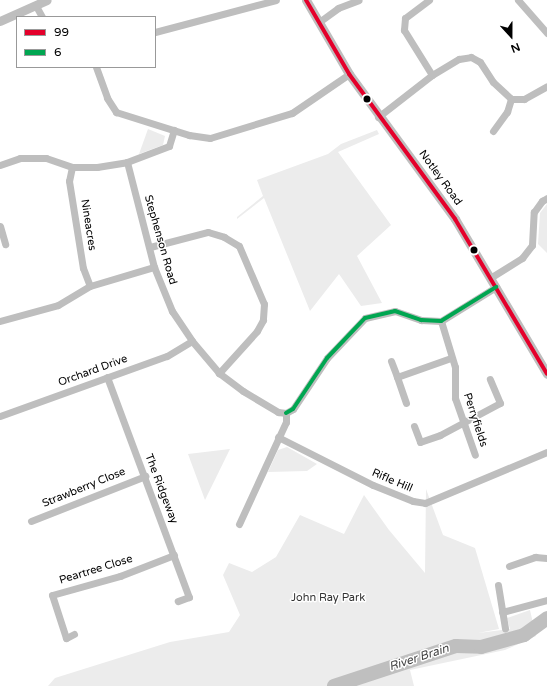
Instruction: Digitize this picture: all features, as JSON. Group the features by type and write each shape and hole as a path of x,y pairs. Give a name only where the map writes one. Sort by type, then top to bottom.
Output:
{"street":[{"path":"0,20 36,6 46,0"},
{"path":"156,32 276,0"},
{"name":"Notley Road","path":"306,0 348,74 378,117 418,166 455,219 547,374"},
{"path":"319,22 338,8 359,0"},
{"path":"429,0 405,18 404,30 432,75"},
{"path":"518,0 547,33"},
{"path":"36,6 41,16"},
{"path":"378,117 432,75 459,59 471,57 480,62 493,82 511,99 524,99 547,86"},
{"path":"96,68 107,98 116,112 174,130 210,138 292,113 348,74"},
{"path":"493,131 507,112 511,99"},
{"path":"0,165 20,158 46,158 72,167 97,167 127,162 169,146 174,130"},
{"name":"Stephenson Road","path":"127,162 154,267 172,311 192,341 219,373 243,391 278,412 286,413"},
{"name":"Nineacres","path":"72,167 69,182 83,268 90,286"},
{"path":"490,278 522,258 532,244 534,212 542,201 547,198"},
{"path":"0,226 5,244"},
{"path":"150,247 208,232 224,237 238,246 264,304 263,320 257,331 219,373"},
{"path":"0,321 58,305 90,286 154,267"},
{"path":"239,524 286,422 286,413 293,409 327,358 365,318 395,311 421,320 442,321 496,287"},
{"name":"Perryfields","path":"442,321 451,358 455,367 455,398 475,455"},
{"name":"Orchard Drive","path":"0,416 167,356 192,341"},
{"path":"397,377 451,358"},
{"path":"391,360 406,403"},
{"name":"The Ridgeway","path":"107,377 189,597 178,601"},
{"path":"414,426 420,442 440,436 500,403 490,379"},
{"name":"Rifle Hill","path":"278,437 373,485 413,501 426,503 547,452"},
{"name":"Strawberry Close","path":"31,521 144,476"},
{"name":"Peartree Close","path":"74,634 66,638 52,595 120,576 174,555"},
{"path":"509,566 535,557 547,558"},
{"path":"498,585 505,628"},
{"path":"502,612 547,600"}],"green space":[{"path":"148,129 165,136 163,145 139,154"},
{"path":"377,130 379,134 338,152 391,225 357,256 382,303 361,306 339,274 310,311 264,198 237,219 237,217 263,196 257,180 328,154 341,144"},
{"path":"547,204 547,253 538,244 540,213"},
{"path":"287,447 317,464 307,471 268,472 278,450"},
{"path":"230,449 205,500 188,454"},
{"name":"John Ray Park","path":"426,489 443,535 475,548 499,629 478,633 510,629 507,618 530,610 536,636 505,650 410,670 414,686 48,686 55,678 170,642 229,632 240,615 223,575 229,563 252,572 276,557 300,515 344,534 364,495 389,530 425,573"}],"waterway":[{"name":"River Brain","path":"334,686 456,646 481,647 524,635 547,618"}],"transit line":[{"name":"99","path":"306,0 349,74 455,219 547,374"},
{"name":"6","path":"286,413 293,409 327,358 365,318 395,311 421,320 441,321 496,287"}]}
